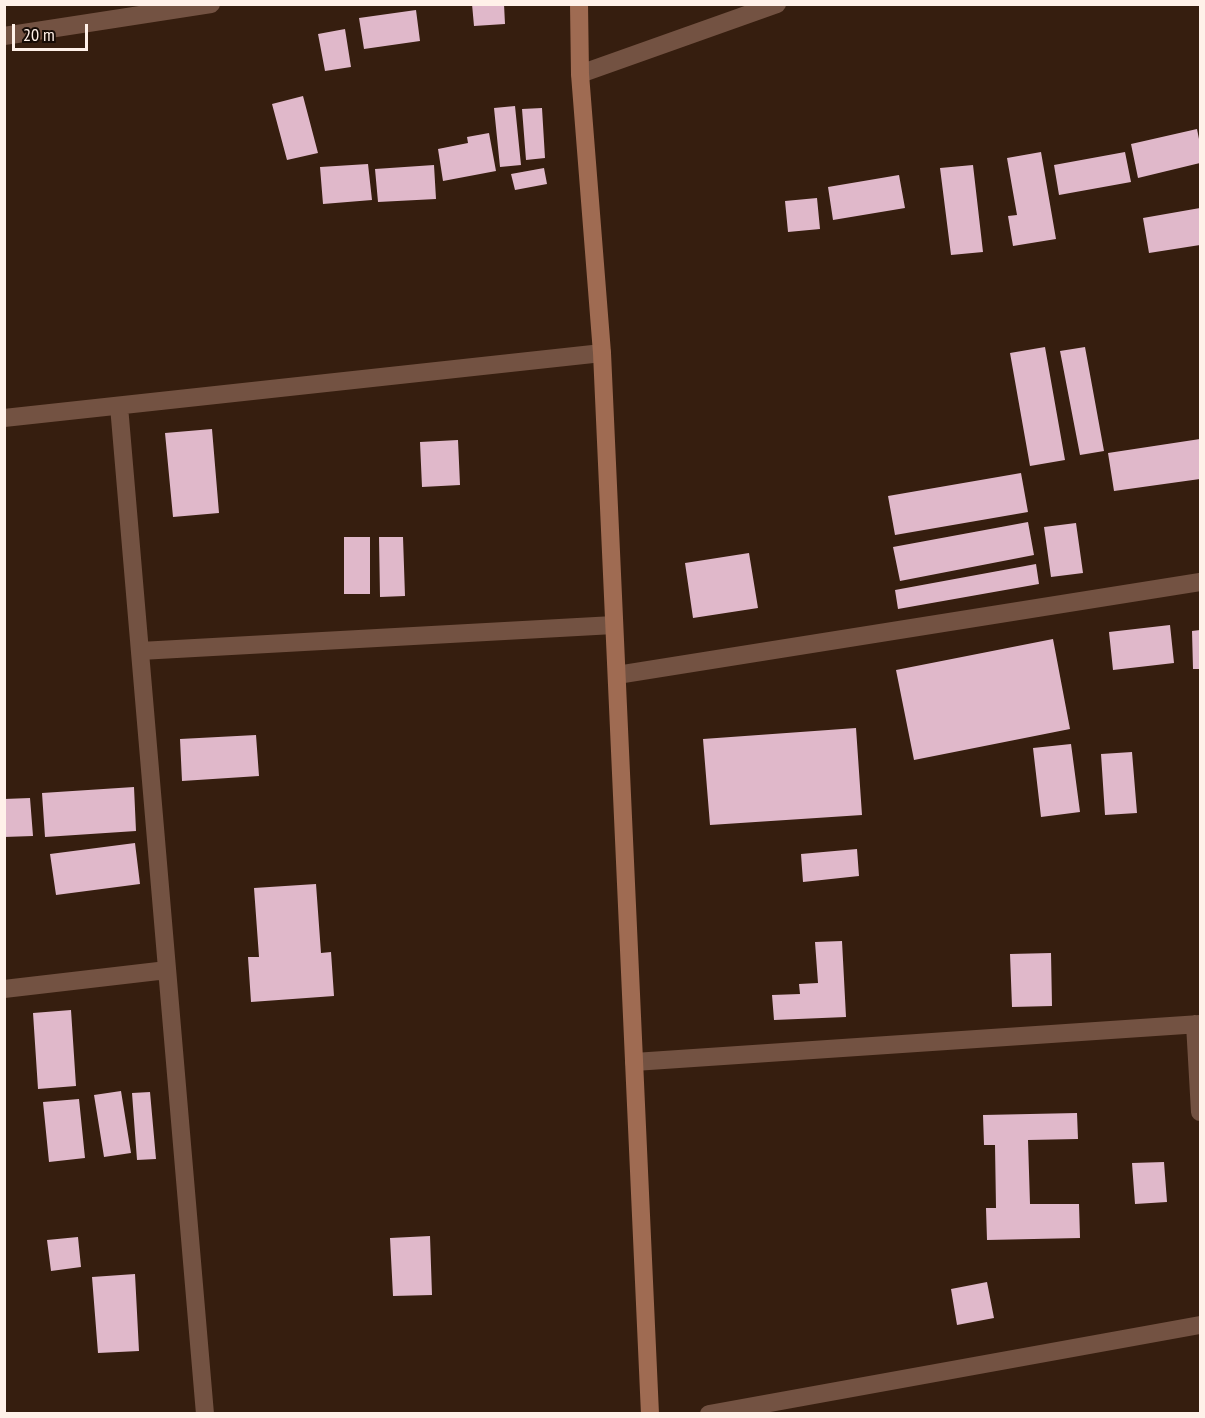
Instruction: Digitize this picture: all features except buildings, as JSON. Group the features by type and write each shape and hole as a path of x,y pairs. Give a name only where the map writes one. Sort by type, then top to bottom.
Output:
{"main road":[{"path":"579,4 580,74 602,353 650,1413"}],"street":[{"path":"4,36 211,4"},
{"path":"580,74 777,4"},
{"path":"4,418 602,353"},
{"path":"118,406 205,1413"},
{"path":"617,675 1200,582"},
{"path":"140,651 614,625"},
{"path":"4,989 167,970"},
{"path":"634,1062 1198,1024 1200,1112"},
{"path":"709,1413 1200,1325"}]}
